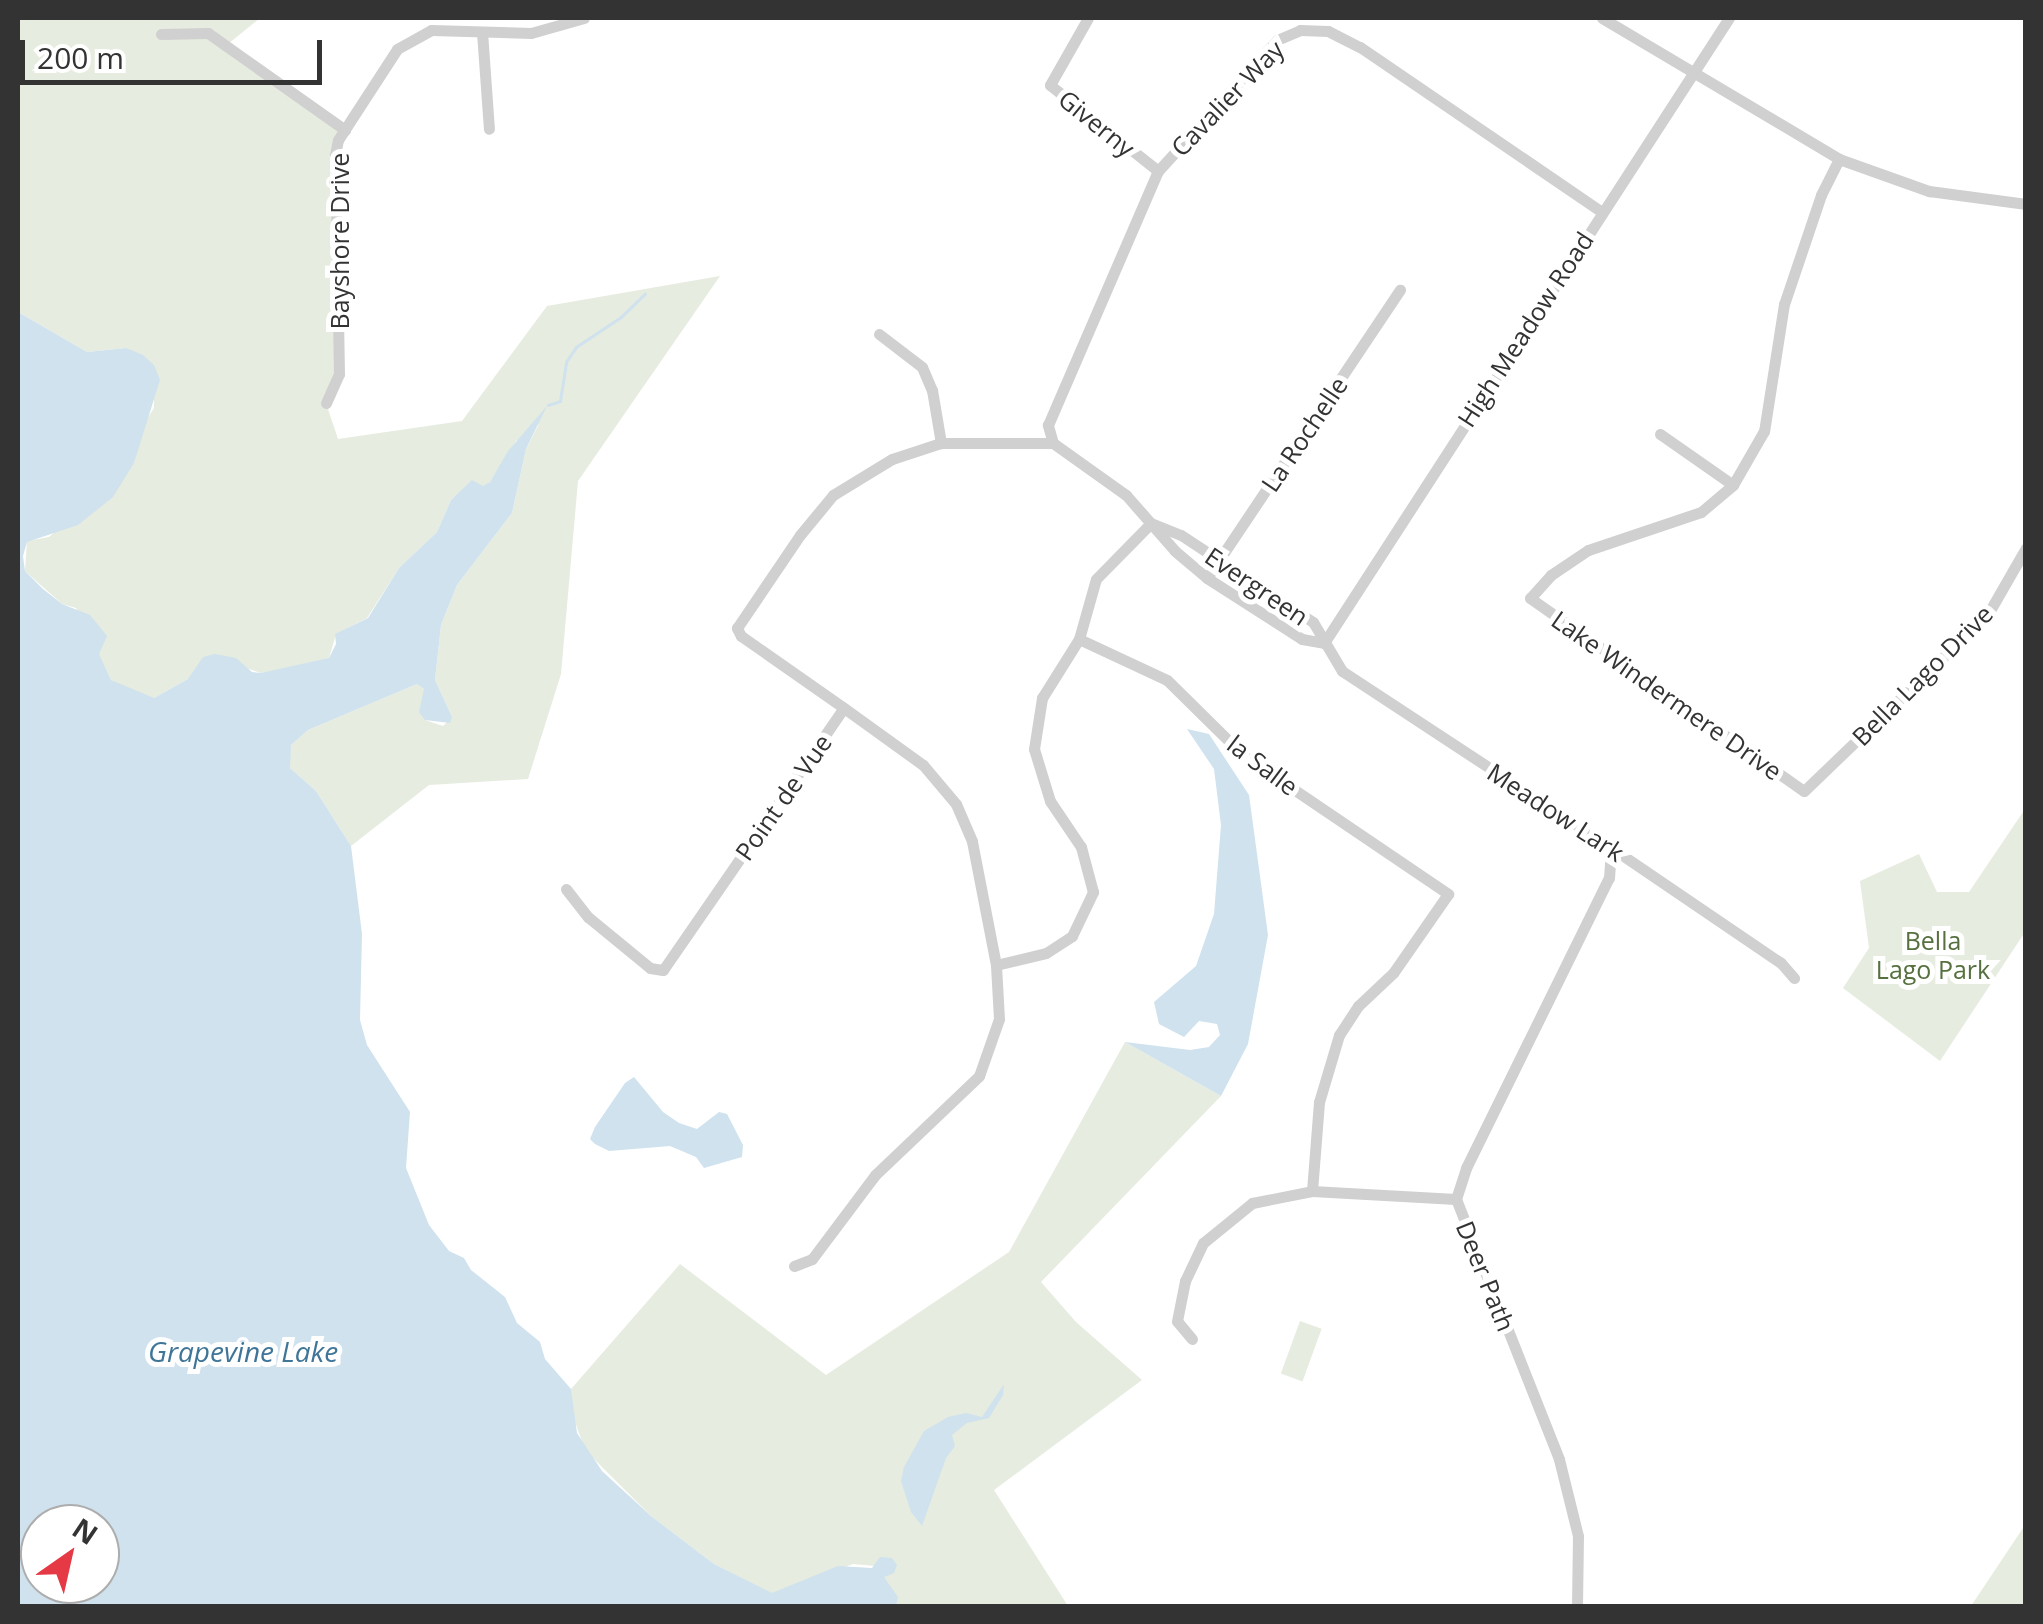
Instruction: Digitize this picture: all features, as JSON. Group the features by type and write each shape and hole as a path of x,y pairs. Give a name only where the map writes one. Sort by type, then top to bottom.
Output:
{"street":[{"name":"Bayshore Drive","path":"326,403 339,374 334,155 345,130 405,42 431,30 531,33 584,18"},
{"name":"Giverny","path":"1088,18 1050,85 1158,171"},
{"path":"1602,18 1840,159 1929,191 2026,204"},
{"name":"High Meadow Road","path":"1324,643 1600,211 1729,18"},
{"name":"Cavalier Way","path":"1053,443 1048,425 1158,171 1276,40 1300,30 1328,31 1360,47 1600,211"},
{"path":"482,32 489,129"},
{"path":"161,34 208,34 345,130"},
{"path":"1660,434 1732,485 1764,431 1784,304 1822,195 1840,159"},
{"name":"La Rochelle","path":"1207,578 1400,290"},
{"path":"878,334 922,367 932,390 941,443"},
{"name":"Point de Vue","path":"566,889 588,917 650,968 662,970 844,708 741,636 739,620 832,495 892,459 941,443 1053,443"},
{"name":"Evergreen","path":"1053,443 1126,495 1207,578 1302,639 1324,643"},
{"name":"Lake Windermere Drive","path":"1732,485 1701,512 1588,550 1551,575 1530,598 1804,791"},
{"path":"996,965 1046,953 1072,936 1093,892 1081,847 1050,801 1034,749 1042,698 1078,639 1096,579 1151,524"},
{"name":"Evergreen","path":"1151,524 1181,535 1314,622 1324,643"},
{"name":"Bella Lago Drive","path":"1804,791 1988,614 2026,548"},
{"name":"la Salle","path":"1078,639 1167,680 1243,754 1448,894 1394,973 1358,1006 1339,1034 1319,1102 1312,1191"},
{"name":"Meadow Lark","path":"1324,643 1342,672 1780,963 1794,978"},
{"path":"794,1266 812,1259 875,1174 979,1076 999,1019 996,965 972,841 956,804 923,765 844,708"},
{"name":"Deer Path","path":"1577,1606 1578,1536 1559,1458 1456,1200 1466,1168 1609,878 1611,849"},
{"path":"1192,1339 1177,1321 1185,1281 1204,1242 1252,1203 1312,1191 1456,1200"}],"green space":[{"path":"18,18 260,18 228,44 345,130 338,140 339,374 326,403 338,439 462,421 547,306 720,276 578,481 561,674 528,779 429,785 351,846 316,791 290,768 289,758 291,745 308,730 417,684 424,689 425,720 443,726 452,717 435,680 441,625 457,585 512,513 526,449 539,424 516,441 490,482 484,487 472,481 451,500 437,532 399,568 367,618 336,634 329,658 299,667 261,673 246,668 188,679 154,698 139,695 111,680 76,608 62,604 25,571 27,541 49,537 134,463 143,425 154,408 154,365 126,348 87,352 18,312"},
{"name":"Bella Lago Park","path":"2025,809 2025,932 1940,1061 1843,988 1869,948 1860,881 1919,854 1937,892 1969,892"},
{"path":"1125,1042 1221,1096 1041,1282 1076,1322 1142,1380 994,1490 1068,1606 896,1606 897,1597 875,1566 853,1564 772,1594 714,1564 651,1516 585,1450 573,1416 571,1389 680,1264 826,1375 1009,1252"},
{"path":"1300,1321 1322,1329 1302,1381 1281,1374"},
{"path":"2025,1525 2025,1606 1971,1606"}],"water":[{"name":"Grapevine Lake","path":"18,312 87,352 126,348 143,355 154,365 160,380 134,463 113,497 78,525 27,542 23,556 25,571 43,589 62,604 90,615 107,636 99,654 111,680 154,698 188,679 203,657 215,654 236,658 252,672 261,673 329,658 336,644 335,634 368,618 399,568 437,532 451,500 472,480 483,486 490,482 508,451 547,406 526,449 512,513 457,585 441,625 435,680 452,717 450,723 425,720 419,712 424,689 417,684 308,730 291,745 290,768 316,791 351,846 362,934 360,1020 367,1045 410,1112 406,1168 429,1225 449,1251 464,1258 471,1270 505,1297 517,1323 540,1342 545,1359 571,1389 577,1433 602,1471 651,1516 714,1564 772,1593 838,1566 872,1568 880,1557 892,1558 897,1565 894,1573 884,1577 898,1597 896,1606 18,1606"},
{"path":"1187,729 1209,734 1249,795 1268,935 1248,1044 1221,1096 1125,1042 1190,1050 1209,1047 1220,1035 1217,1024 1199,1021 1184,1037 1159,1024 1154,1002 1196,966 1214,914 1221,825 1214,769"},
{"path":"634,1077 663,1112 679,1123 697,1129 719,1112 727,1114 743,1145 742,1157 704,1168 696,1157 670,1146 609,1151 595,1144 590,1139 595,1127 625,1083"},
{"path":"1004,1384 1003,1395 989,1418 967,1423 952,1435 955,1446 946,1458 922,1526 911,1512 901,1481 904,1467 924,1431 948,1417 966,1413 982,1417"}],"waterway":[{"path":"548,405 560,401 566,362 576,347 621,317 645,294"}]}
